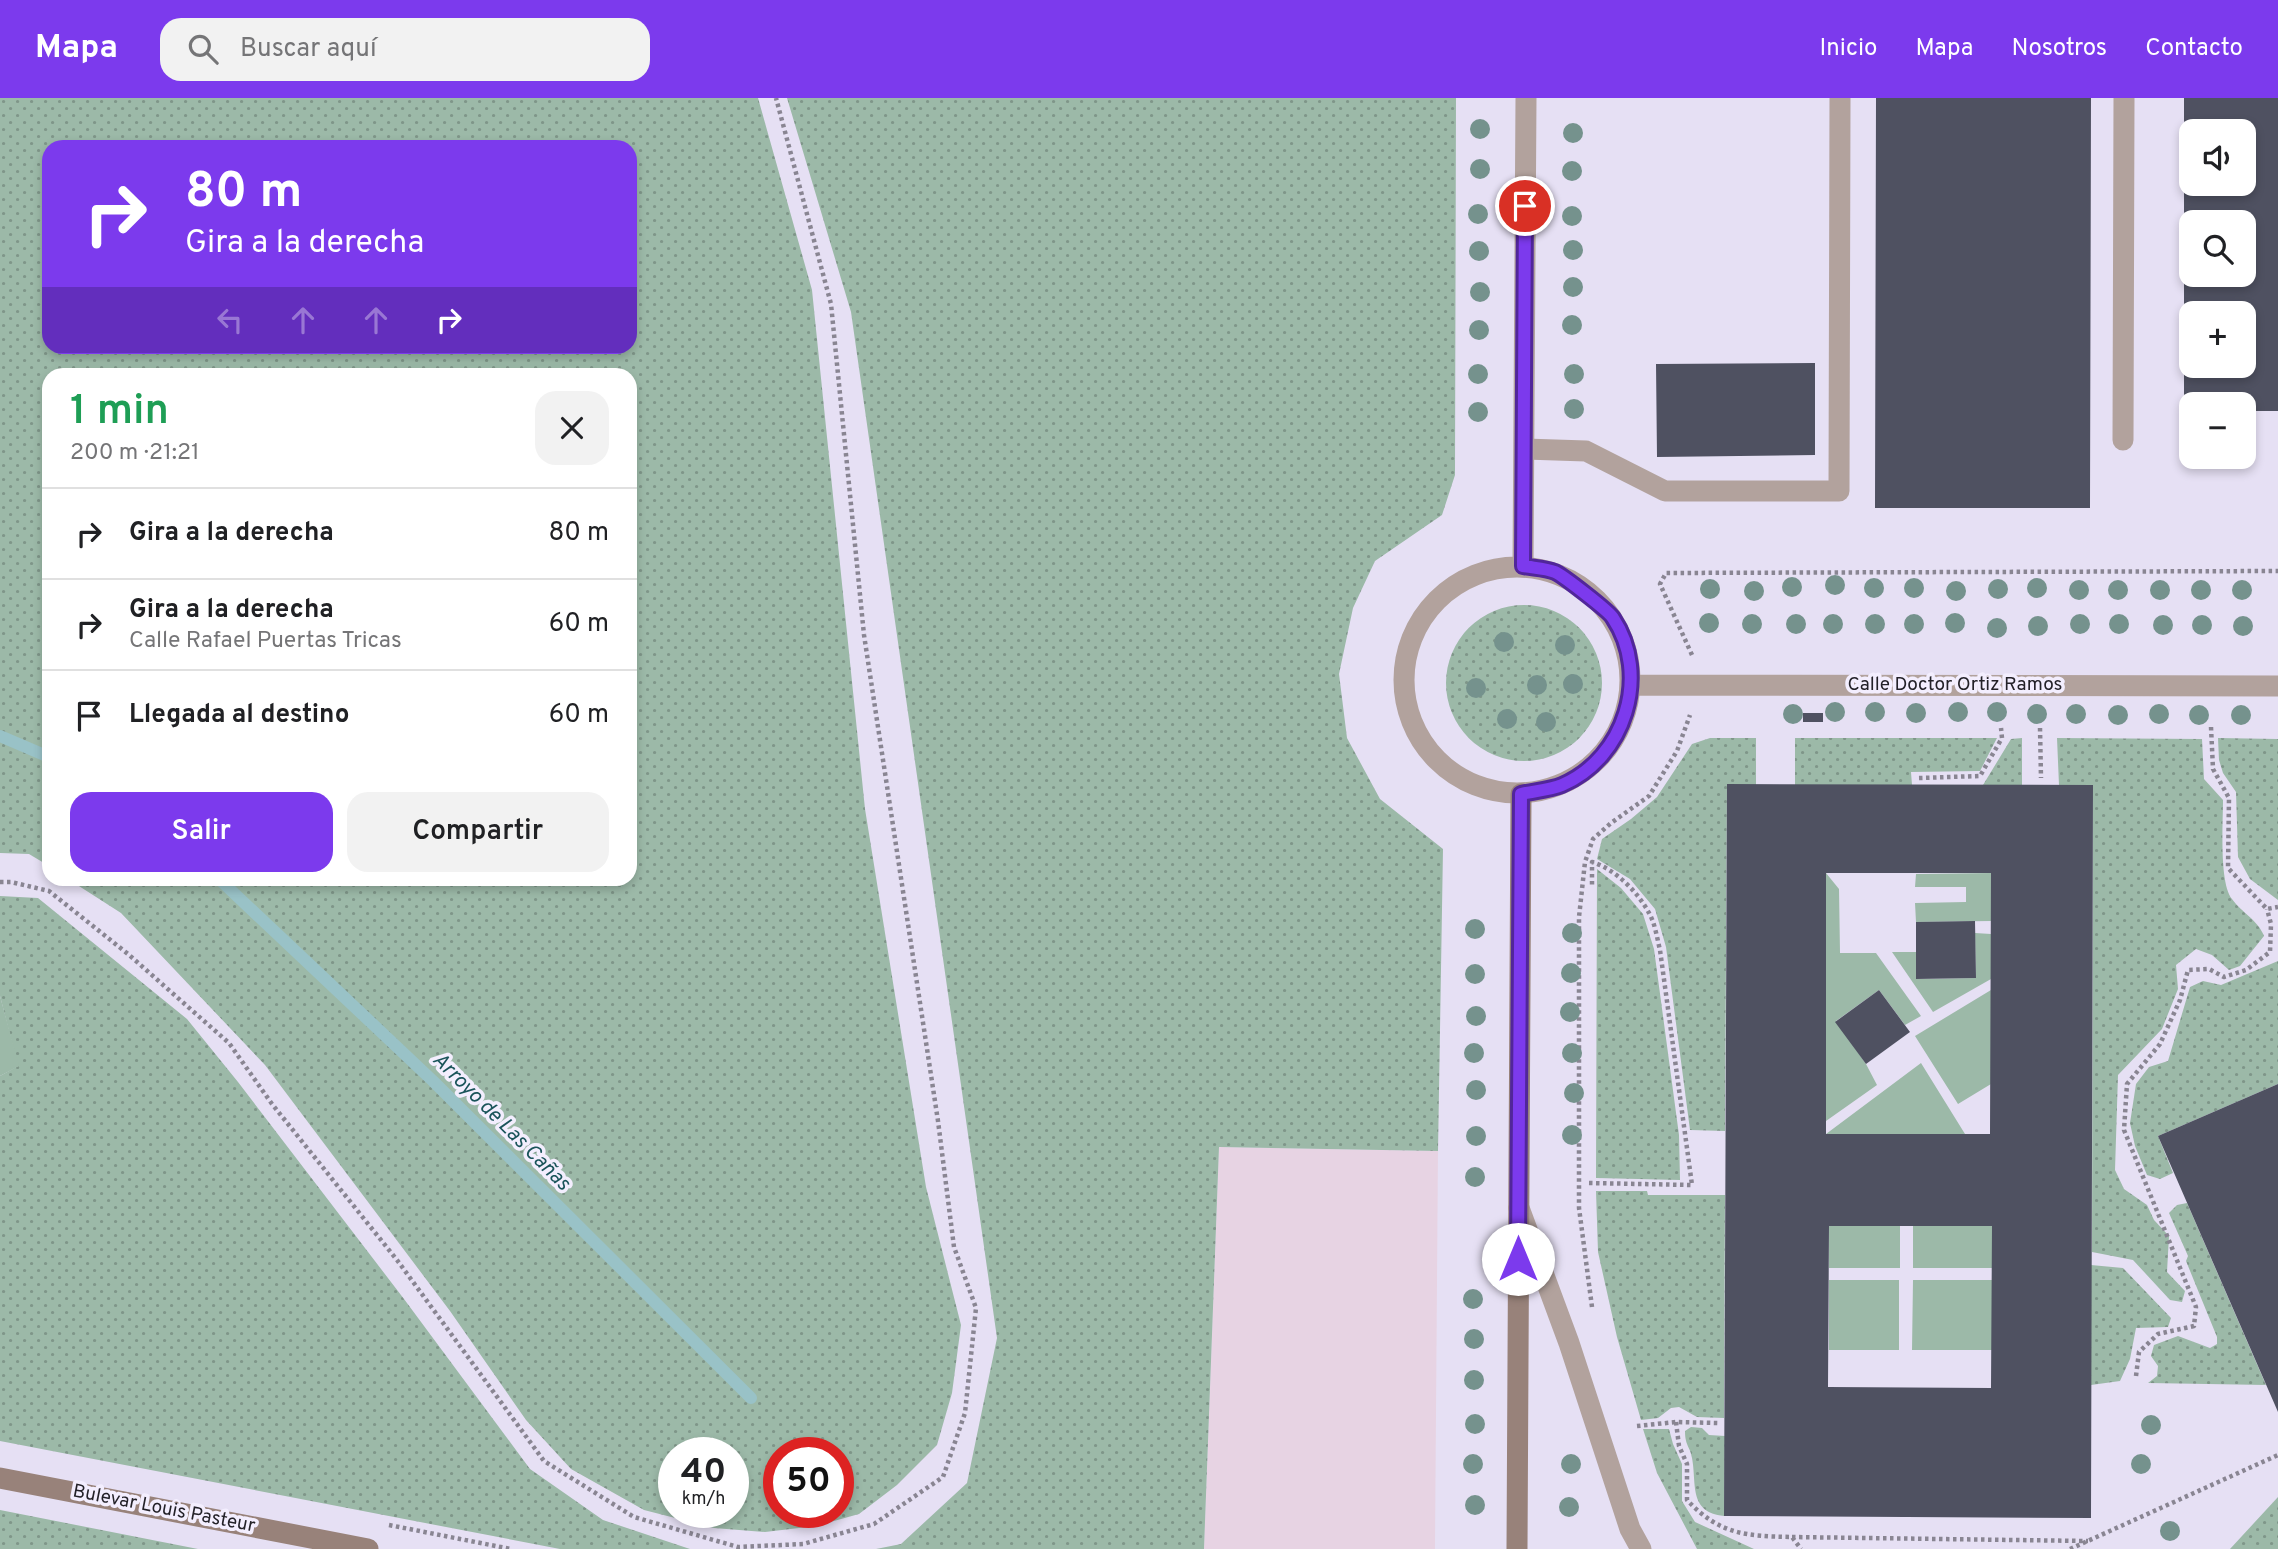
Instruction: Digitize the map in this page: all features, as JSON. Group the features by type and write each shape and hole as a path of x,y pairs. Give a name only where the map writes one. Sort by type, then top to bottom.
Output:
{"main road":[{"path":"1517,1549 1521,794"},
{"name":"Bulevar Louis Pasteur","path":"0,1478 368,1549"}],"street":[{"path":"1523,566 1526,98"},
{"path":"1525,449 1586,451 1665,491 1839,491 1840,98"},
{"path":"2123,440 2124,98"},
{"path":"1523,566 1555,572 1612,616 1628,649 1632,685 1622,726 1598,761 1562,785 1521,794 1485,789 1452,773 1426,747 1409,716 1403,680 1409,644 1425,612 1451,587 1483,571 1523,566"},
{"name":"Calle Doctor Ortiz Ramos","path":"1632,685 2278,686"},
{"path":"1519,1207 1569,1343 1630,1529 1641,1549"}],"path":[{"path":"0,882 48,891 128,954 229,1044 272,1104 397,1260 544,1461 555,1468 634,1517 738,1547 803,1545 874,1524 943,1477 965,1413 976,1308 954,1247 936,1108 866,649 831,304 776,98"},
{"path":"1579,1208 1579,918 1585,862 1593,839 1649,796 1677,751 1694,704 1692,655 1660,584 1666,573 2278,571"},
{"path":"1919,778 1980,776 2002,738 2001,727"},
{"path":"2040,727 2041,778"},
{"path":"2136,1376 2139,1352 2158,1334 2194,1326 2196,1307 2124,1130 2127,1084 2160,1044 2180,1000 2188,970 2209,970 2224,977 2246,970 2270,952 2271,924 2267,909 2228,868 2229,798 2213,769 2211,727"},
{"path":"1589,1183 1692,1185 1661,950 1650,913 1628,886 1601,865 1592,862 1592,887"},
{"path":"2267,909 2278,907"},
{"path":"1676,1422 1679,1446 1687,1464 1687,1500 1705,1518 1748,1536 2088,1541"},
{"path":"1637,1426 1676,1422 1718,1423"},
{"path":"2070,1549 2278,1455"},
{"path":"1792,1537 1801,1549"}],"shaded area":[{"path":"1219,1147 1438,1151 1435,1549 1204,1549"}],"green space":[{"path":"0,98 758,98 812,290 865,809 926,1187 961,1325 952,1393 937,1445 897,1485 854,1515 854,1437 763,1437 763,1528 799,1528 765,1532 714,1528 749,1528 749,1437 658,1437 658,1514 644,1510 571,1469 526,1420 450,1311 265,1065 121,913 79,886 637,886 637,368 42,368 42,862 29,854 0,853"},
{"path":"787,98 1456,98 1455,475 1442,515 1375,561 1353,608 1339,674 1347,738 1380,799 1443,849 1438,1151 1219,1147 1204,1549 876,1549 901,1544 967,1483 997,1338 851,312"},
{"path":"1524,605 1554,610 1579,628 1597,653 1602,683 1597,713 1579,738 1554,756 1524,761 1494,756 1469,738 1451,713 1446,683 1451,653 1469,628 1494,610"},
{"path":"1710,738 1756,738 1756,785 1727,785 1725,1131 1690,1130 1666,947 1655,909 1630,879 1597,859 1602,839 1657,797 1692,744"},
{"path":"1795,738 1997,738 1980,771 1911,772 1912,785 1795,785"},
{"path":"2022,738 2022,785 1983,785 2011,739"},
{"path":"2057,738 2202,739 2204,779 2223,800 2223,852 2228,891 2236,904 2258,925 2264,936 2240,966 2229,970 2212,955 2196,949 2176,965 2178,989 2162,1029 2118,1075 2115,1170 2124,1189 2147,1205 2154,1220 2169,1236 2167,1272 2185,1291 2182,1302 2170,1300 2133,1260 2092,1252 2093,786 2059,785"},
{"path":"2218,738 2278,739 2278,900 2250,879 2238,857 2236,792 2223,773 2219,760"},
{"path":"1597,869 1621,888 1643,914 1654,949 1679,1135 1680,1180 1596,1178"},
{"path":"1826,873 1839,889 1840,953 1876,953 1921,1016 1905,1025 1879,990 1836,1021 1877,1085 1826,1121"},
{"path":"1991,873 1991,921 1916,922 1915,903 1966,902 1966,887 1915,887 1916,874"},
{"path":"0,896 38,898 187,1019 404,1299 530,1469 603,1520 690,1549 560,1549 0,1441 0,1076 18,1066 0,996"},
{"path":"1975,933 1991,934 1991,979 1933,1012 1892,952 1916,952 1917,979 1976,978"},
{"path":"2278,961 2278,1084 2158,1136 2173,1173 2160,1179 2147,1175 2135,1146 2130,1123 2136,1084 2149,1067 2168,1061 2190,987 2203,981 2221,985"},
{"path":"1991,990 1991,1084 1958,1104 1915,1036"},
{"path":"0,996 19,1066 0,1076"},
{"path":"1921,1063 1965,1134 1826,1134"},
{"path":"1596,1191 1647,1191 1648,1195 1725,1195 1724,1418 1697,1417 1679,1407 1671,1408 1658,1418 1641,1420 1617,1337 1598,1252"},
{"path":"2187,1203 2266,1385 2148,1383 2157,1376 2158,1366 2151,1356 2154,1345 2178,1336 2210,1348 2217,1344 2217,1337 2186,1261 2188,1256 2169,1213 2177,1205"},
{"path":"1829,1226 1900,1226 1900,1268 1829,1268"},
{"path":"1913,1226 1992,1226 1992,1268 1913,1268"},
{"path":"2091,1265 2123,1268 2171,1318 2168,1327 2136,1328 2130,1359 2120,1381 2091,1385"},
{"path":"1829,1280 1899,1280 1899,1350 1829,1350"},
{"path":"1913,1280 1992,1280 1992,1350 1912,1350"},
{"path":"1691,1427 1702,1428 1709,1435 1725,1436 1724,1516 1705,1509 1696,1495 1692,1458 1685,1436 1685,1431"},
{"path":"1643,1429 1669,1429 1682,1464 1682,1501 1695,1522 1754,1549 1697,1549 1657,1473"},
{"path":"2278,1497 2278,1549 2230,1549"},
{"path":"0,1510 198,1549 0,1549"}],"building":[{"path":"1876,98 2091,98 2090,508 1875,508"},
{"path":"2184,98 2278,98 2278,411 2256,411 2256,392 2184,392 2184,378 2256,378 2256,301 2184,301 2184,287 2256,287 2256,210 2184,210 2184,196 2256,196 2256,119 2184,119"},
{"path":"1815,363 1815,455 1657,457 1656,364"},
{"path":"1803,713 1823,713 1823,722 1803,722"},
{"path":"1727,784 2093,785 2091,1518 1724,1516","holes":["1826,873 1991,873 1990,1134 1826,1134","1829,1226 1992,1226 1991,1388 1828,1387"]},
{"path":"1975,921 1976,978 1916,979 1916,922"},
{"path":"1879,990 1910,1032 1866,1064 1835,1022"},
{"path":"2278,1084 2278,1412 2158,1136"}],"waterway":[{"name":"Arroyo de Las Cañas","path":"0,736 42,754"},
{"name":"Arroyo de Las Cañas","path":"226,886 433,1081 751,1398"}],"route":[{"path":"1518,1259 1521,794 1562,785 1598,761 1622,726 1632,685 1628,649 1612,616 1555,572 1523,566 1525,206"}]}
